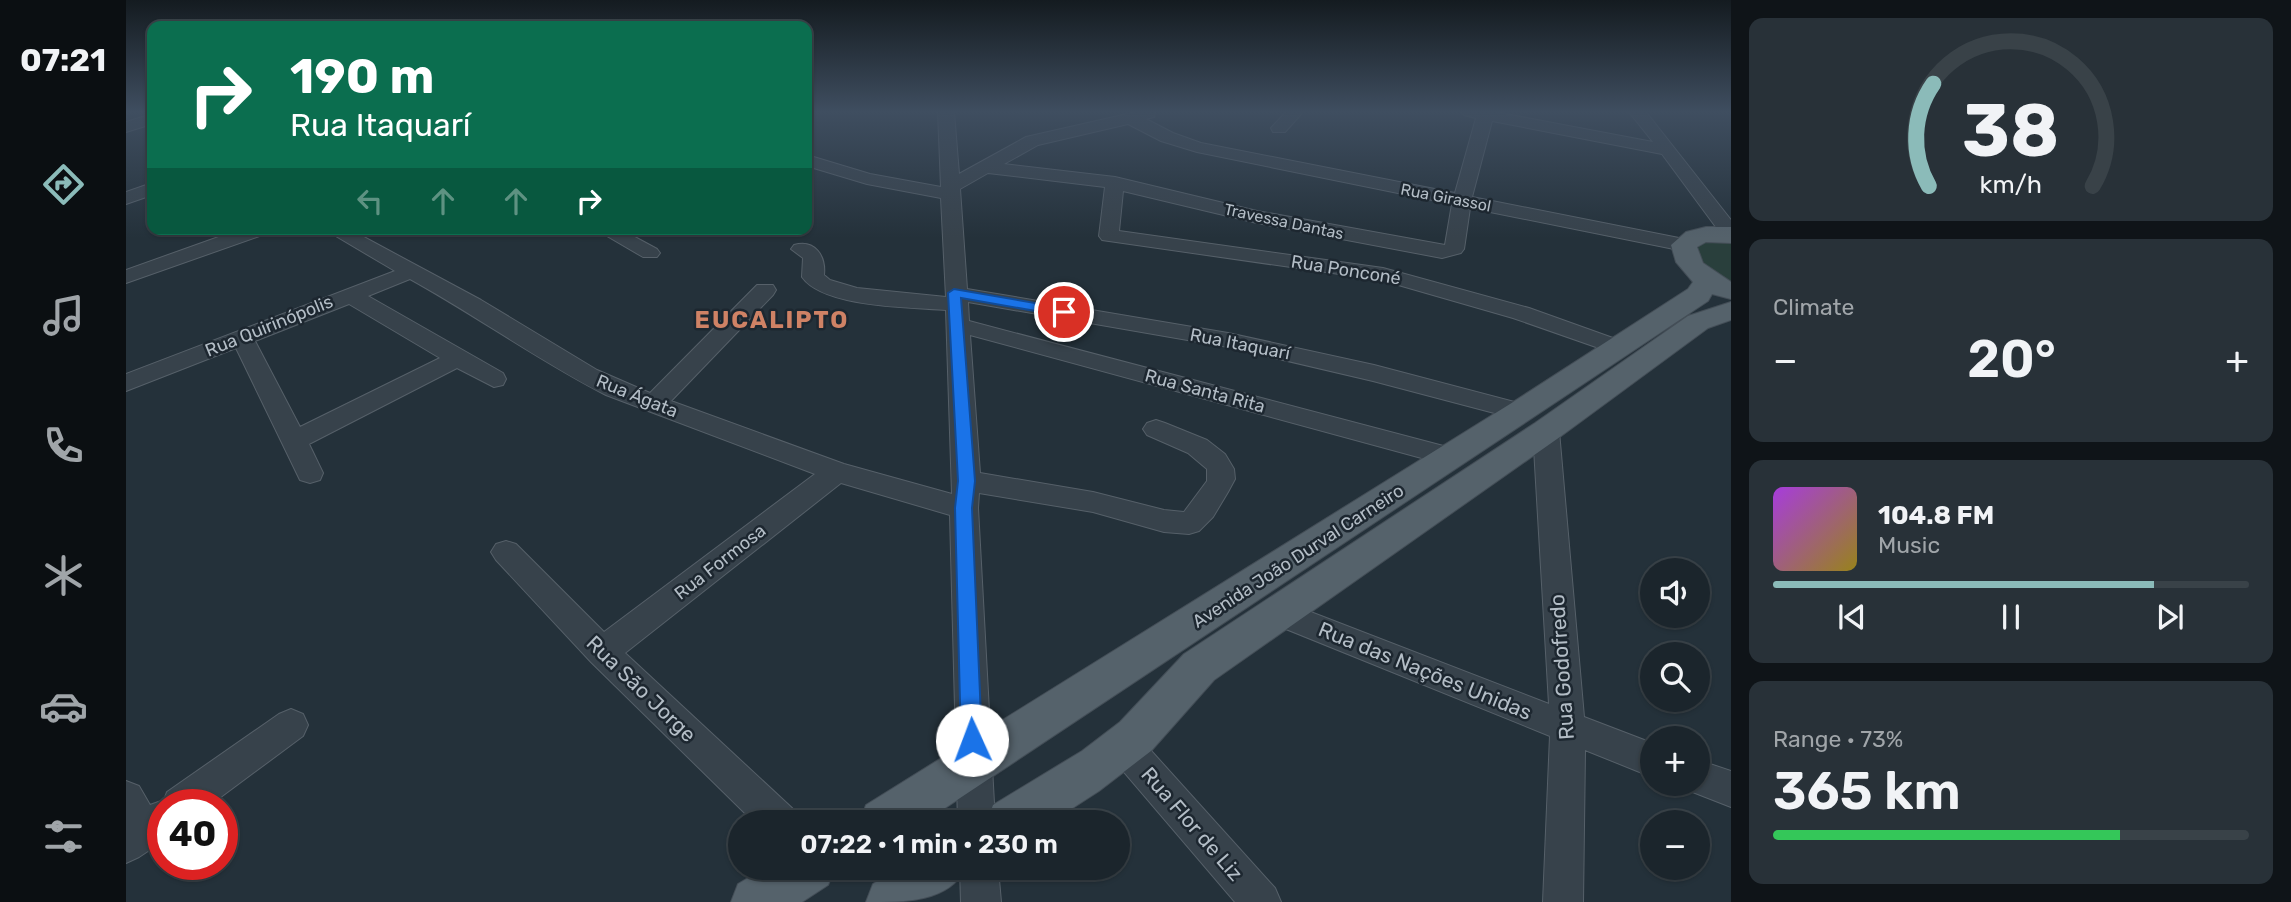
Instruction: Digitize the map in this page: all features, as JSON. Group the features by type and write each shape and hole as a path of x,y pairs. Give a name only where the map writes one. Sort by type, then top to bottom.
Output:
{"main road":[{"path":"1719,287 1690,265 1685,256 1684,245 1694,237 1709,233 1731,234"},
{"name":"Avenida João Durval Carneiro","path":"902,810 1451,457 1533,422 1616,347 1698,295 1719,287"},
{"name":"Avenida João Durval Carneiro","path":"1028,810 1124,746 1158,715 1178,688 1199,667 1533,422 1698,322 1731,310"},
{"path":"756,902 792,880"},
{"path":"891,902 924,880"}],"street":[{"path":"949,154 965,495 975,810"},
{"path":"812,162 867,179 951,190 1005,154"},
{"name":"Rua Girassol","path":"1232,154 1684,245"},
{"path":"1462,200 1470,154"},
{"path":"1670,154 1731,234"},
{"name":"Travessa Dantas","path":"985,167 1115,183 1257,217 1442,252 1454,249 1462,200"},
{"name":"Rua Ponconé","path":"1115,183 1109,236 1382,274 1521,313 1616,347"},
{"path":"126,190 147,185"},
{"path":"126,198 147,187"},
{"path":"126,277 244,235"},
{"name":"Rua Ágata","path":"345,235 413,271 588,376 654,404 837,472 965,495 1093,502 1164,521 1189,523 1216,489 1221,479 1219,466 1213,457 1194,444 1156,429"},
{"path":"616,235 650,253"},
{"path":"801,249 815,259 813,277 830,289 956,307"},
{"name":"Rua Quirinópolis","path":"126,383 413,271"},
{"path":"654,404 765,290"},
{"path":"350,295 494,379"},
{"name":"Rua Itaquarí","path":"956,307 1228,340 1374,373 1533,422"},
{"name":"Rua Santa Rita","path":"956,307 1451,457"},
{"path":"242,337 310,473"},
{"path":"295,440 458,358"},
{"name":"Rua Godofredo","path":"1533,422 1568,728 1563,902"},
{"name":"Rua Formosa","path":"603,652 837,472"},
{"name":"Rua São Jorge","path":"506,552 603,652 768,810"},
{"name":"Rua das Nações Unidas","path":"1277,612 1640,755"},
{"path":"202,789 291,725"},
{"name":"Rua Flor de Liz","path":"1124,746 1261,902"},
{"path":"1710,781 1731,789"},
{"path":"126,799 144,831"},
{"path":"980,880 981,902"}],"green space":[{"path":"1707,237 1731,239 1731,285 1702,270 1693,250"}],"district":[{"name":"EUCALIPTO","path":"772,320"}],"route":[{"path":"972,740 964,508 967,481 954,293 1064,312"}]}
